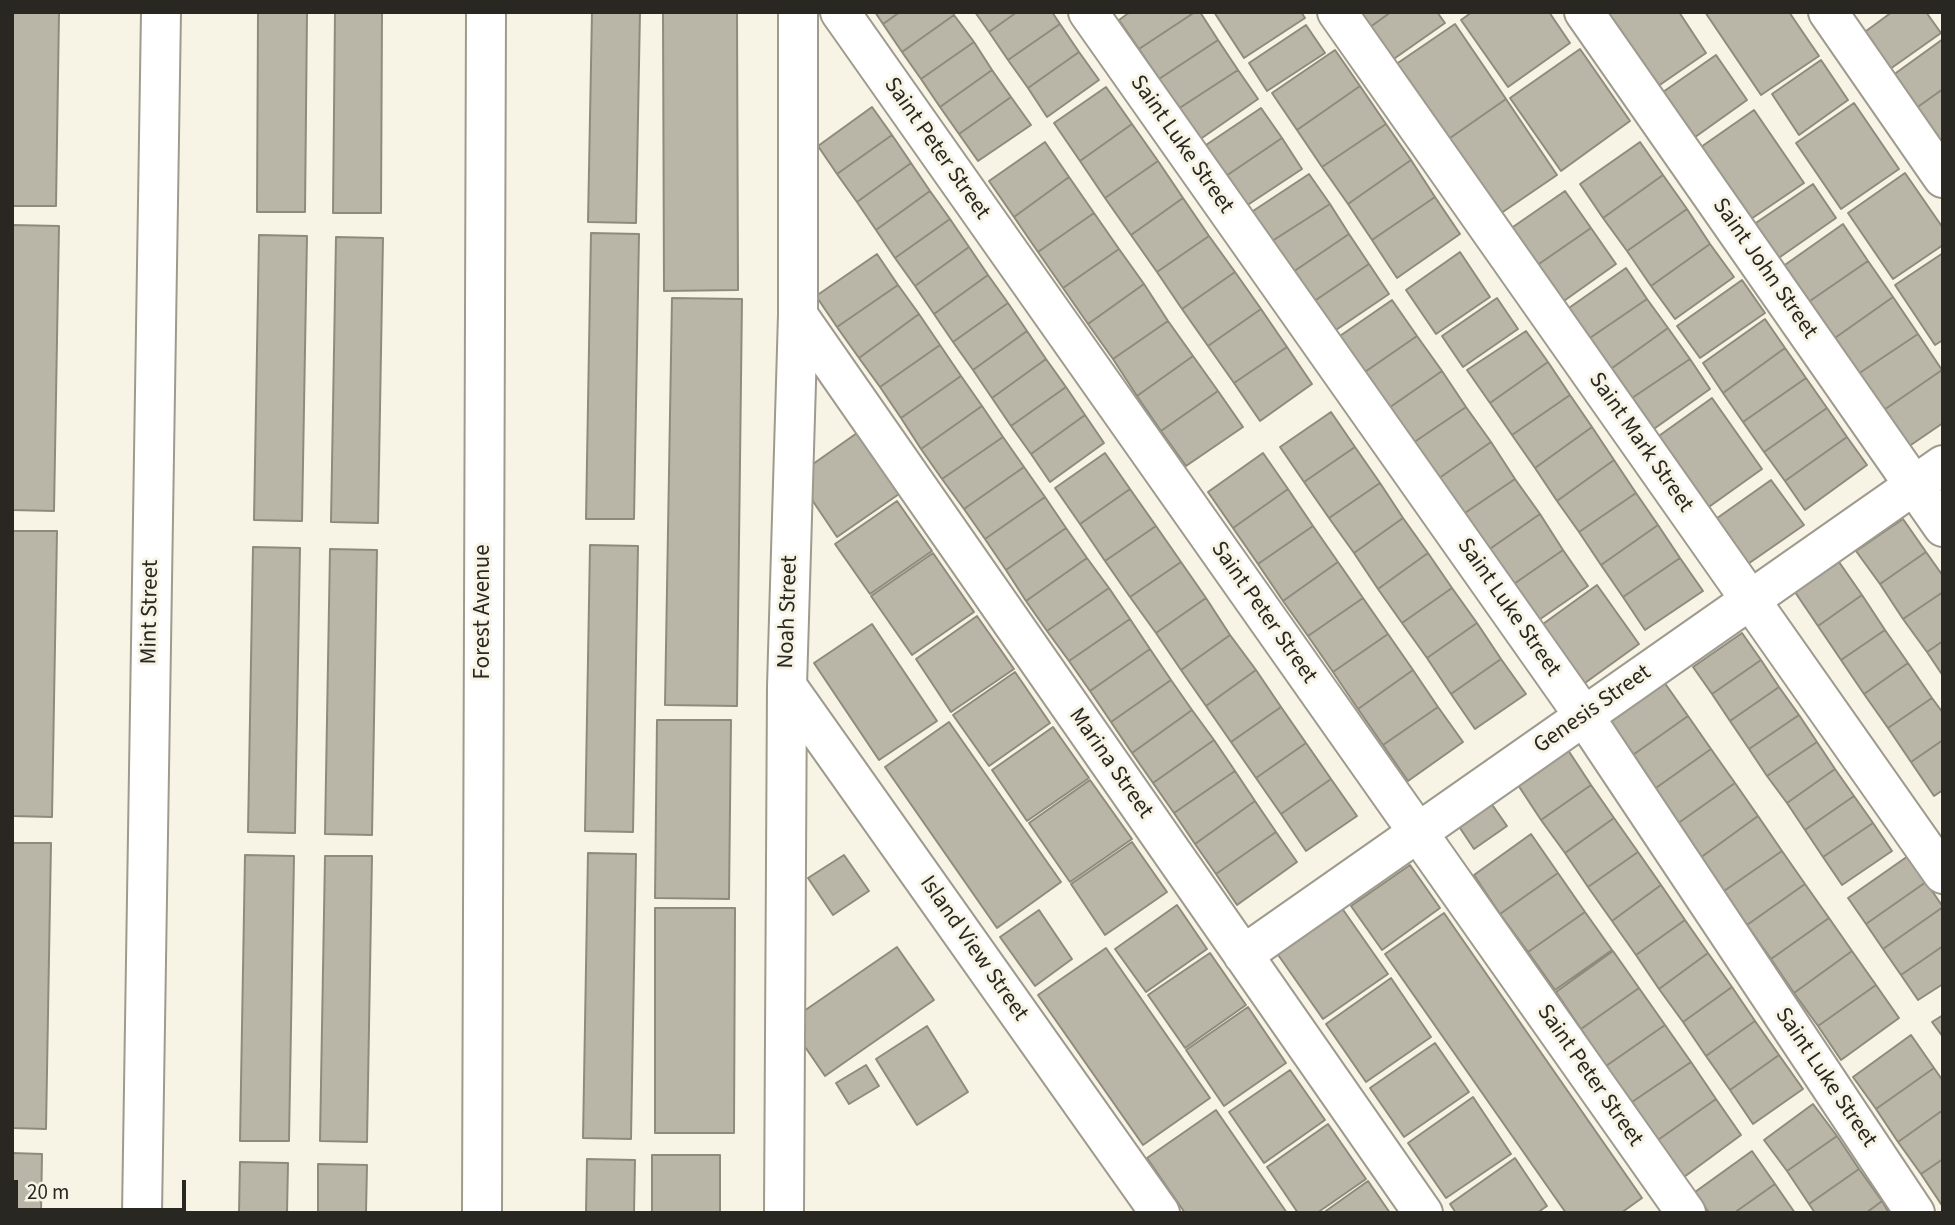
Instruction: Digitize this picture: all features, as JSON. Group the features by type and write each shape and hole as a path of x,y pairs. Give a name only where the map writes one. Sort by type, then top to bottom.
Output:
{"street":[{"name":"Mint Street","path":"142,1213 161,12"},
{"name":"Forest Avenue","path":"482,1213 486,12"},
{"name":"Noah Street","path":"784,1213 787,686 798,315 798,12"},
{"name":"Saint Peter Street","path":"840,12 1686,1213"},
{"name":"Saint Luke Street","path":"1088,12 1584,716 1914,1213"},
{"name":"Saint Mark Street","path":"1337,12 1943,874"},
{"name":"Saint John Street","path":"1584,12 1928,475 1943,527"},
{"path":"1828,12 1943,178"},
{"name":"Marina Street","path":"798,315 1423,1213"},
{"name":"Genesis Street","path":"1243,956 1928,475"},
{"name":"Island View Street","path":"787,686 1160,1213"}],"building":[{"path":"12,12 59,12 56,206 12,206"},
{"path":"258,12 307,12 305,212 257,212"},
{"path":"335,12 382,12 381,213 333,213"},
{"path":"592,12 640,12 636,223 588,222"},
{"path":"663,12 737,12 738,290 664,291"},
{"path":"875,12 900,12 883,24"},
{"path":"900,12 953,12 954,15 902,52 883,24"},
{"path":"975,12 1017,12 989,32"},
{"path":"1017,12 1052,12 1060,24 1008,60 989,32"},
{"path":"1130,12 1195,12 1139,49 1119,20"},
{"path":"1195,12 1200,12 1218,40 1159,79 1139,49"},
{"path":"1214,12 1301,12 1305,18 1244,58"},
{"path":"1353,12 1391,12 1366,30"},
{"path":"1391,12 1437,12 1445,23 1388,63 1366,30"},
{"path":"1472,12 1549,12 1570,43 1508,87 1461,20"},
{"path":"1596,12 1679,12 1706,53 1651,91"},
{"path":"1705,12 1789,12 1819,56 1761,95"},
{"path":"1892,12 1926,12 1941,33 1883,74 1858,37"},
{"path":"954,15 974,42 921,79 902,52"},
{"path":"1060,24 1079,52 1028,88 1008,60"},
{"path":"1455,24 1506,99 1440,145 1389,69"},
{"path":"1306,25 1325,53 1267,91 1249,63"},
{"path":"1943,39 1943,89 1905,116 1882,83"},
{"path":"1218,40 1238,70 1178,109 1159,79"},
{"path":"974,42 992,70 940,107 921,79"},
{"path":"1580,49 1630,121 1561,171 1510,98"},
{"path":"1335,50 1360,86 1297,130 1272,93"},
{"path":"1079,52 1099,80 1047,117 1028,88"},
{"path":"1716,55 1747,100 1684,145 1653,99"},
{"path":"1821,60 1848,100 1799,135 1772,94"},
{"path":"992,70 1011,97 959,134 940,107"},
{"path":"1238,70 1258,99 1199,140 1178,109"},
{"path":"1360,86 1386,124 1322,167 1297,130"},
{"path":"1106,87 1132,124 1080,161 1054,123"},
{"path":"1943,89 1943,140 1929,150 1905,116"},
{"path":"1011,97 1031,125 978,161 959,134"},
{"path":"1506,99 1557,175 1491,220 1440,145"},
{"path":"1854,103 1899,169 1841,209 1796,143"},
{"path":"872,107 892,135 837,174 818,146"},
{"path":"1261,108 1282,138 1226,176 1206,145"},
{"path":"1754,110 1804,183 1751,219 1701,147"},
{"path":"1132,124 1158,161 1105,198 1080,161"},
{"path":"1386,124 1411,160 1348,204 1322,167"},
{"path":"892,135 911,163 857,202 837,174"},
{"path":"1282,138 1302,169 1246,206 1226,176"},
{"path":"1045,142 1069,177 1014,217 989,181"},
{"path":"1640,142 1663,175 1603,218 1580,184"},
{"path":"1411,160 1435,197 1372,240 1348,204"},
{"path":"1158,161 1183,198 1131,235 1105,198"},
{"path":"911,163 930,191 876,230 857,202"},
{"path":"1905,173 1943,228 1943,245 1893,279 1848,213"},
{"path":"1309,174 1330,204 1269,243 1250,213"},
{"path":"1663,175 1687,209 1627,251 1603,218"},
{"path":"1069,177 1094,213 1038,252 1014,217"},
{"path":"1813,184 1836,218 1770,264 1747,229"},
{"path":"930,191 950,219 895,258 876,230"},
{"path":"1565,191 1591,228 1536,266 1510,229"},
{"path":"1435,197 1460,234 1397,278 1372,240"},
{"path":"1183,198 1209,236 1157,272 1131,235"},
{"path":"1330,204 1349,234 1290,274 1269,243"},
{"path":"1687,209 1710,244 1651,286 1627,251"},
{"path":"1094,213 1119,249 1063,288 1038,252"},
{"path":"950,219 969,247 915,286 895,258"},
{"path":"1843,224 1868,261 1807,303 1782,267"},
{"path":"12,225 59,226 54,511 12,510"},
{"path":"1591,228 1616,264 1561,303 1536,266"},
{"path":"591,233 639,234 634,519 586,519"},
{"path":"1349,234 1369,264 1310,304 1290,274"},
{"path":"259,235 307,236 302,521 254,520"},
{"path":"1209,236 1235,272 1182,309 1157,272"},
{"path":"336,237 383,238 378,523 331,522"},
{"path":"1710,244 1734,277 1675,319 1651,286"},
{"path":"969,247 988,275 934,314 915,286"},
{"path":"1119,249 1144,284 1088,324 1063,288"},
{"path":"1460,252 1490,297 1436,334 1406,290"},
{"path":"1943,253 1943,340 1935,345 1895,285"},
{"path":"877,254 898,285 837,327 816,296"},
{"path":"1868,261 1893,297 1832,340 1807,303"},
{"path":"1369,264 1389,294 1330,334 1310,304"},
{"path":"1626,268 1647,299 1587,340 1566,310"},
{"path":"1235,272 1261,309 1208,346 1182,309"},
{"path":"988,275 1008,303 953,342 934,314"},
{"path":"1742,280 1765,313 1700,358 1677,326"},
{"path":"1144,284 1168,321 1113,359 1088,324"},
{"path":"898,285 919,314 859,358 837,327"},
{"path":"1893,297 1918,334 1855,376 1832,340"},
{"path":"672,298 742,299 737,706 665,705"},
{"path":"1497,298 1518,329 1463,367 1442,336"},
{"path":"1647,299 1668,328 1608,371 1587,340"},
{"path":"1392,300 1417,336 1362,374 1337,338"},
{"path":"1008,303 1027,331 973,370 953,342"},
{"path":"1261,309 1287,347 1234,383 1208,346"},
{"path":"919,314 940,345 880,387 859,358"},
{"path":"1765,319 1785,348 1723,393 1703,363"},
{"path":"1168,321 1193,356 1137,396 1113,359"},
{"path":"1668,328 1690,359 1629,400 1608,371"},
{"path":"1027,331 1046,359 992,398 973,370"},
{"path":"1526,331 1548,362 1490,403 1467,370"},
{"path":"1918,334 1942,370 1881,412 1855,376"},
{"path":"1417,336 1442,371 1386,410 1362,374"},
{"path":"940,345 961,376 901,418 880,387"},
{"path":"1287,347 1312,384 1260,421 1234,383"},
{"path":"1785,348 1806,378 1743,422 1723,393"},
{"path":"1193,356 1218,391 1161,431 1137,396"},
{"path":"1046,359 1066,387 1011,426 992,398"},
{"path":"1690,359 1710,389 1651,431 1629,400"},
{"path":"1548,362 1570,395 1512,435 1490,403"},
{"path":"1942,370 1943,423 1905,449 1881,412"},
{"path":"1442,371 1466,407 1410,445 1386,410"},
{"path":"961,376 982,406 921,449 901,418"},
{"path":"1806,378 1827,408 1764,452 1743,422"},
{"path":"1066,387 1085,415 1031,454 1011,426"},
{"path":"1218,391 1243,427 1186,466 1161,431"},
{"path":"1570,395 1592,427 1535,468 1512,435"},
{"path":"1712,398 1762,469 1706,509 1656,438"},
{"path":"982,406 1003,437 942,479 921,449"},
{"path":"1466,407 1491,442 1435,481 1410,445"},
{"path":"1827,408 1847,437 1785,481 1764,452"},
{"path":"1331,412 1355,447 1304,482 1280,447"},
{"path":"1085,415 1104,443 1050,482 1031,454"},
{"path":"1592,427 1614,460 1557,501 1535,468"},
{"path":"857,433 899,494 837,537 796,476"},
{"path":"1003,437 1024,467 964,509 942,479"},
{"path":"1847,437 1867,465 1805,510 1785,481"},
{"path":"1491,442 1515,479 1459,517 1435,481"},
{"path":"1355,447 1380,483 1329,518 1304,482"},
{"path":"1105,453 1130,489 1080,524 1055,488"},
{"path":"1263,453 1288,489 1233,528 1208,492"},
{"path":"1614,460 1636,493 1579,532 1557,501"},
{"path":"1024,467 1045,497 985,539 964,509"},
{"path":"1515,479 1540,514 1484,553 1459,517"},
{"path":"1771,480 1804,525 1745,566 1713,521"},
{"path":"1380,483 1403,518 1354,553 1329,518"},
{"path":"1130,489 1156,526 1105,561 1080,524"},
{"path":"1288,489 1313,526 1258,564 1233,528"},
{"path":"1636,493 1658,525 1601,565 1579,532"},
{"path":"1045,497 1066,528 1006,570 985,539"},
{"path":"897,501 932,551 870,594 835,544"},
{"path":"1540,514 1563,550 1508,588 1484,553"},
{"path":"1403,518 1428,553 1378,589 1354,553"},
{"path":"1903,519 1926,552 1880,584 1856,551"},
{"path":"1658,525 1680,558 1623,597 1601,565"},
{"path":"1156,526 1181,562 1130,597 1105,561"},
{"path":"1313,526 1338,562 1283,601 1258,564"},
{"path":"1066,528 1087,558 1026,601 1006,570"},
{"path":"12,531 57,531 52,817 12,816"},
{"path":"590,545 638,546 633,832 585,831"},
{"path":"253,547 300,548 295,833 248,832"},
{"path":"330,549 377,550 372,835 325,834"},
{"path":"1563,550 1588,586 1533,624 1508,588"},
{"path":"1926,552 1943,576 1943,592 1903,619 1880,584"},
{"path":"933,553 974,612 912,655 871,596"},
{"path":"1428,553 1452,588 1402,623 1378,589"},
{"path":"1087,558 1109,588 1047,631 1026,601"},
{"path":"1680,558 1703,591 1645,630 1623,597"},
{"path":"1181,562 1206,598 1156,633 1130,597"},
{"path":"1338,562 1363,598 1308,636 1283,601"},
{"path":"1839,562 1862,595 1818,626 1795,592"},
{"path":"1597,585 1639,644 1578,688 1536,629"},
{"path":"1109,588 1130,619 1069,661 1047,631"},
{"path":"1452,588 1477,623 1427,658 1402,623"},
{"path":"1943,592 1943,641 1927,652 1903,619"},
{"path":"1862,595 1885,630 1841,660 1818,626"},
{"path":"1206,598 1230,635 1181,670 1156,633"},
{"path":"1363,598 1388,634 1333,672 1308,636"},
{"path":"977,616 1014,669 951,712 916,659"},
{"path":"1130,619 1150,649 1090,691 1069,661"},
{"path":"1477,623 1501,659 1451,694 1427,658"},
{"path":"872,624 937,721 879,760 814,663"},
{"path":"1885,630 1908,663 1864,694 1841,660"},
{"path":"1742,633 1761,660 1712,694 1693,667"},
{"path":"1388,634 1413,670 1358,709 1333,672"},
{"path":"1230,635 1256,670 1206,706 1181,670"},
{"path":"1943,641 1943,676 1927,652"},
{"path":"1150,649 1171,680 1111,722 1090,691"},
{"path":"1501,659 1526,694 1475,729 1451,694"},
{"path":"1761,660 1779,687 1730,721 1712,694"},
{"path":"1908,663 1932,698 1888,728 1864,694"},
{"path":"1256,670 1281,707 1231,742 1206,706"},
{"path":"1413,670 1438,707 1383,745 1358,709"},
{"path":"1015,672 1050,723 989,766 953,715"},
{"path":"1171,680 1192,710 1132,753 1111,722"},
{"path":"1664,682 1688,716 1630,757 1606,722"},
{"path":"1779,687 1799,715 1749,749 1730,721"},
{"path":"1932,698 1943,713 1943,740 1911,762 1888,728"},
{"path":"1281,707 1306,743 1256,778 1231,742"},
{"path":"1438,707 1463,742 1408,781 1383,745"},
{"path":"1192,710 1214,740 1153,783 1132,753"},
{"path":"1799,715 1817,742 1767,776 1749,749"},
{"path":"1688,716 1711,749 1653,790 1630,757"},
{"path":"657,720 731,720 729,899 655,898"},
{"path":"949,722 1061,882 997,928 885,767"},
{"path":"1053,727 1089,778 1027,821 992,770"},
{"path":"1214,740 1235,771 1174,813 1153,783"},
{"path":"1943,740 1943,790 1934,796 1911,762"},
{"path":"1817,742 1835,769 1787,803 1767,776"},
{"path":"1306,743 1331,779 1281,814 1256,778"},
{"path":"1711,749 1735,783 1677,824 1653,790"},
{"path":"1568,750 1591,785 1541,820 1518,785"},
{"path":"1835,769 1854,796 1805,830 1787,803"},
{"path":"1235,771 1255,801 1195,844 1174,813"},
{"path":"1331,779 1357,816 1306,851 1281,814"},
{"path":"1090,780 1132,839 1070,882 1029,823"},
{"path":"1735,783 1758,816 1700,858 1677,824"},
{"path":"1591,785 1614,818 1565,853 1541,820"},
{"path":"1486,796 1507,826 1474,849 1454,819"},
{"path":"1854,796 1873,823 1823,857 1805,830"},
{"path":"1255,801 1276,832 1216,874 1195,844"},
{"path":"1758,816 1782,851 1724,891 1700,858"},
{"path":"1614,818 1638,852 1588,887 1565,853"},
{"path":"1873,823 1892,851 1842,885 1823,857"},
{"path":"1276,832 1297,862 1237,905 1216,874"},
{"path":"1531,834 1558,873 1500,914 1474,875"},
{"path":"1132,842 1167,892 1105,935 1071,884"},
{"path":"12,843 51,843 46,1129 12,1128"},
{"path":"1782,851 1805,884 1747,925 1724,891"},
{"path":"1638,852 1661,885 1612,921 1588,887"},
{"path":"588,853 636,854 631,1139 583,1138"},
{"path":"245,855 294,856 289,1141 240,1141"},
{"path":"844,855 869,891 833,915 808,878"},
{"path":"325,856 372,856 367,1142 320,1141"},
{"path":"1908,856 1926,882 1866,924 1848,898"},
{"path":"1410,865 1440,908 1382,950 1351,906"},
{"path":"1558,873 1585,912 1528,952 1500,914"},
{"path":"1926,882 1943,907 1883,949 1866,924"},
{"path":"1805,884 1829,918 1771,959 1747,925"},
{"path":"1661,885 1685,920 1636,955 1612,921"},
{"path":"1339,904 1388,974 1323,1019 1274,949"},
{"path":"1177,905 1207,949 1146,992 1115,949"},
{"path":"1943,907 1943,946 1901,975 1883,949"},
{"path":"655,908 735,908 734,1133 655,1133"},
{"path":"1039,910 1072,959 1035,986 1000,937"},
{"path":"1585,912 1612,950 1555,990 1528,952"},
{"path":"1444,913 1642,1198 1621,1213 1566,1213 1385,954"},
{"path":"1829,918 1852,951 1794,993 1771,959"},
{"path":"1685,920 1708,953 1659,989 1636,955"},
{"path":"1943,946 1943,984 1918,1000 1901,975"},
{"path":"897,947 934,1000 825,1076 788,1022"},
{"path":"1106,948 1210,1098 1143,1145 1038,995"},
{"path":"1613,951 1639,988 1581,1029 1556,992"},
{"path":"1852,951 1876,985 1818,1026 1794,993"},
{"path":"1210,953 1246,1005 1185,1048 1148,995"},
{"path":"1708,953 1732,987 1683,1022 1659,989"},
{"path":"1391,978 1431,1037 1366,1082 1326,1024"},
{"path":"1876,985 1899,1018 1841,1060 1818,1026"},
{"path":"1732,987 1755,1021 1706,1056 1683,1022"},
{"path":"1639,988 1665,1025 1606,1066 1581,1029"},
{"path":"1248,1007 1286,1063 1224,1106 1186,1050"},
{"path":"1943,1015 1943,1037 1932,1022"},
{"path":"1755,1021 1779,1055 1730,1090 1706,1056"},
{"path":"1665,1025 1691,1062 1632,1102 1606,1066"},
{"path":"927,1026 968,1092 917,1125 876,1059"},
{"path":"1911,1035 1934,1068 1876,1109 1853,1077"},
{"path":"1435,1043 1469,1092 1404,1137 1370,1088"},
{"path":"1779,1055 1803,1089 1753,1124 1730,1090"},
{"path":"1691,1062 1716,1099 1658,1140 1632,1102"},
{"path":"866,1065 879,1086 849,1104 836,1083"},
{"path":"1934,1068 1943,1081 1943,1110 1898,1142 1876,1109"},
{"path":"1290,1070 1325,1120 1264,1163 1229,1112"},
{"path":"1473,1097 1511,1154 1446,1198 1408,1143"},
{"path":"1716,1099 1741,1135 1684,1177 1658,1140"},
{"path":"1813,1104 1837,1136 1787,1171 1764,1140"},
{"path":"1216,1110 1287,1213 1185,1213 1147,1158"},
{"path":"1943,1110 1943,1159 1921,1174 1898,1142"},
{"path":"1328,1124 1366,1179 1317,1213 1298,1213 1267,1167"},
{"path":"1837,1136 1859,1169 1809,1204 1787,1171"},
{"path":"1752,1151 1775,1184 1734,1213 1709,1213 1695,1192"},
{"path":"12,1153 42,1154 41,1213 12,1213"},
{"path":"652,1155 720,1155 720,1212 652,1212"},
{"path":"1515,1158 1547,1206 1537,1213 1456,1213 1450,1204"},
{"path":"587,1159 635,1160 634,1213 586,1213"},
{"path":"1943,1159 1943,1207 1921,1174"},
{"path":"240,1162 288,1163 287,1213 239,1213"},
{"path":"318,1164 367,1165 366,1213 318,1213"},
{"path":"1859,1169 1882,1201 1866,1213 1815,1213 1809,1204"},
{"path":"1368,1181 1390,1213 1323,1213"},
{"path":"1775,1184 1795,1213 1734,1213"},
{"path":"1882,1201 1889,1213 1866,1213"}]}
